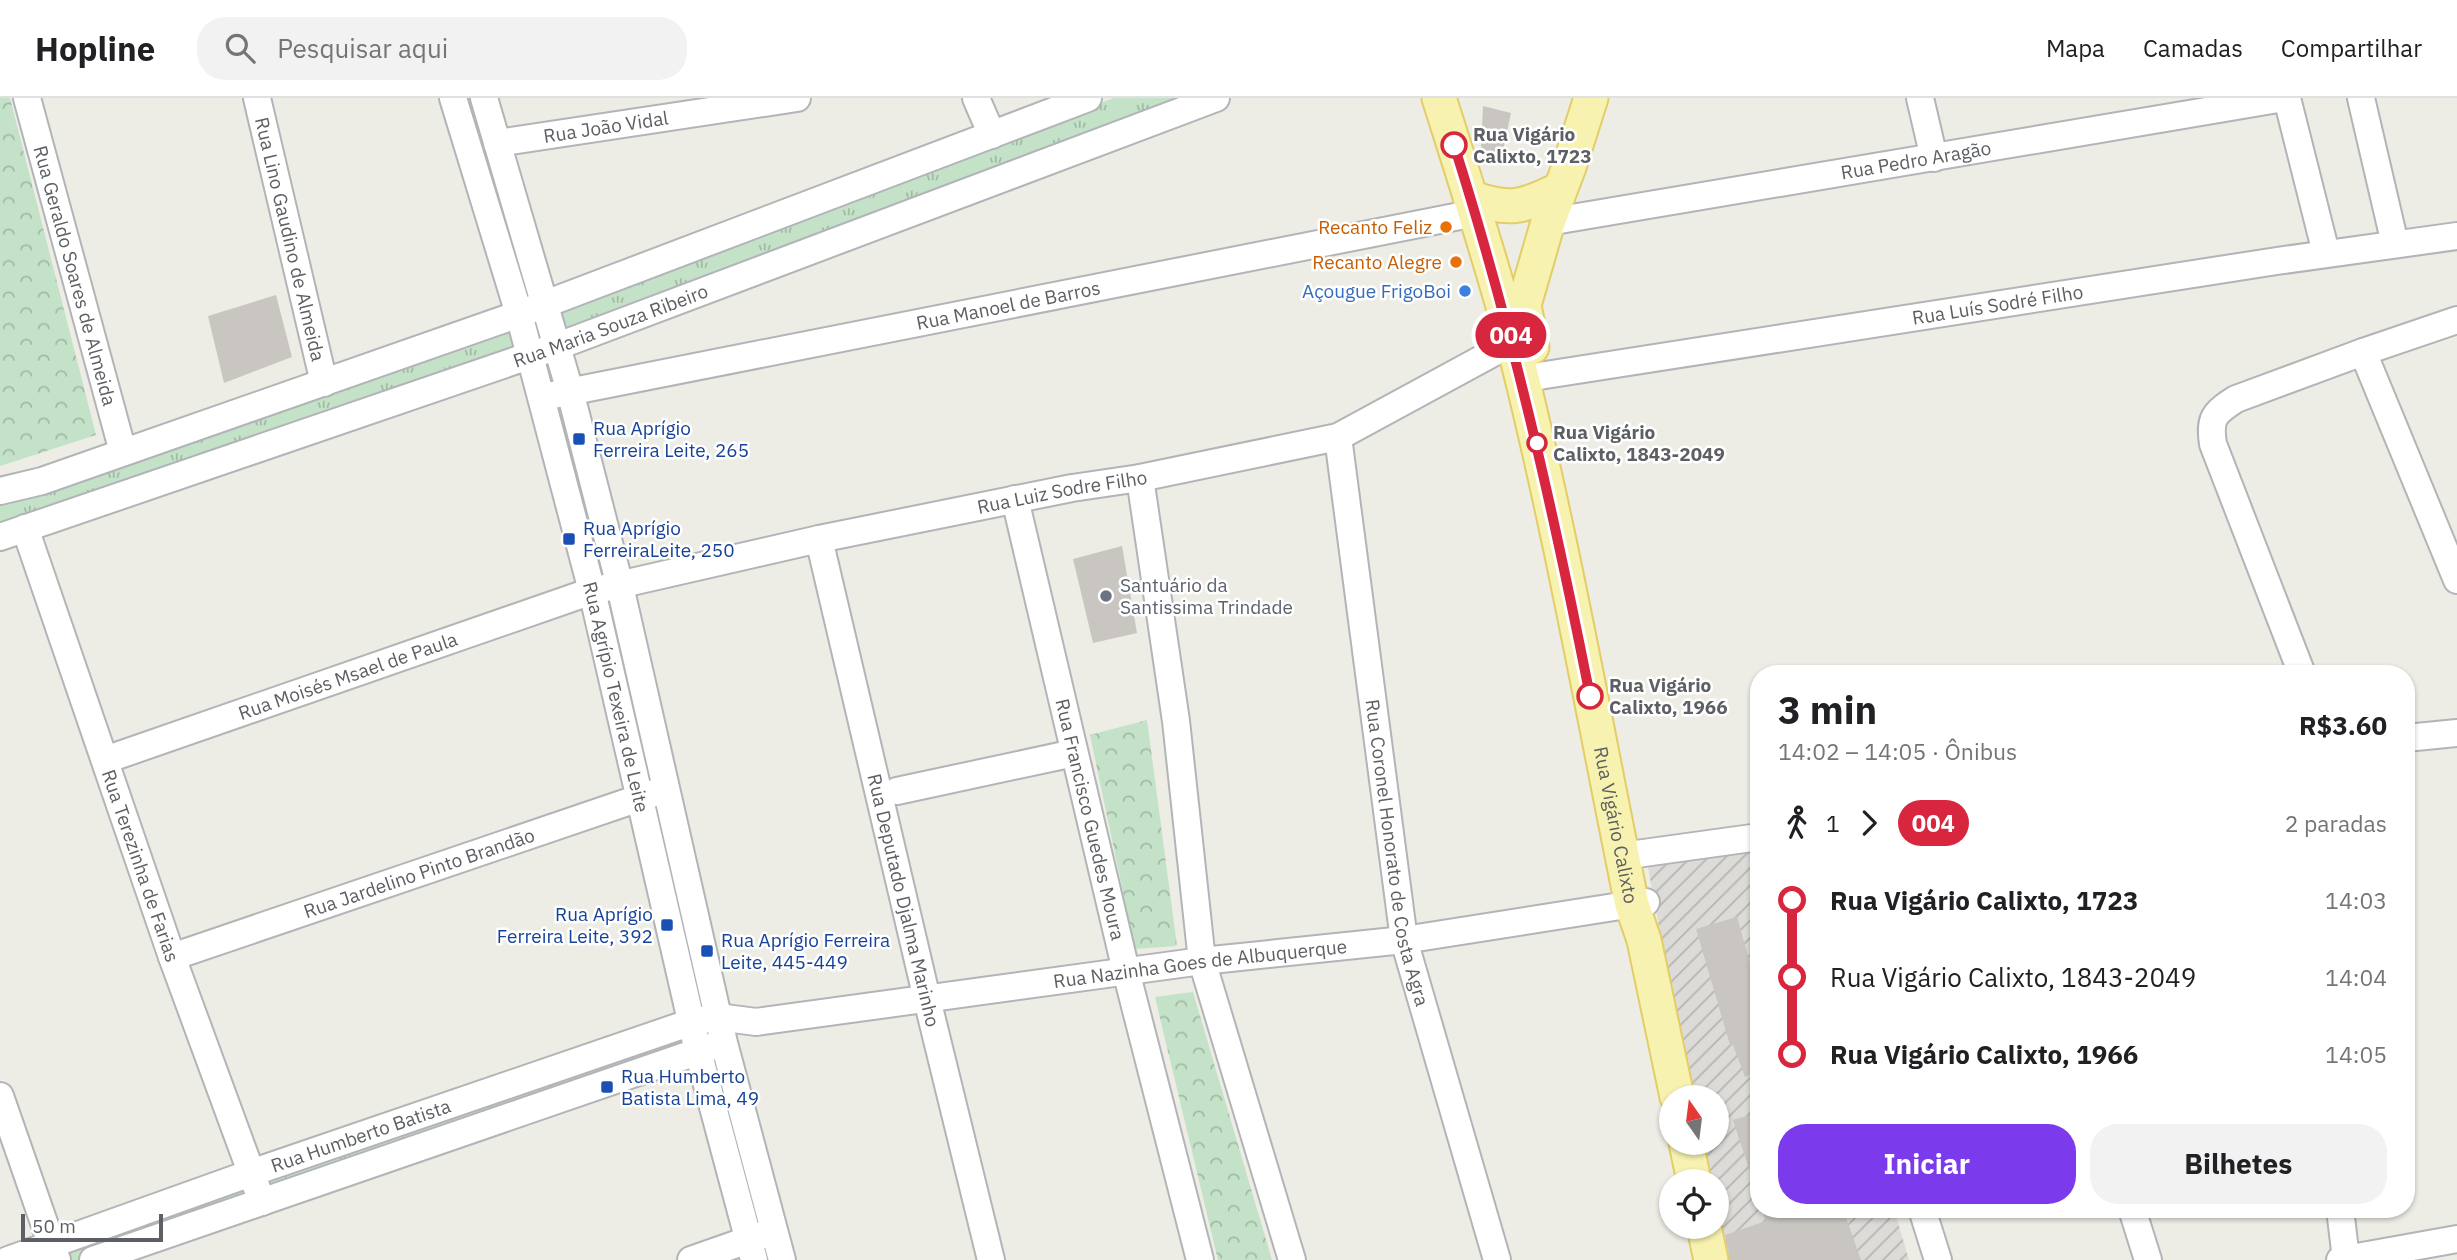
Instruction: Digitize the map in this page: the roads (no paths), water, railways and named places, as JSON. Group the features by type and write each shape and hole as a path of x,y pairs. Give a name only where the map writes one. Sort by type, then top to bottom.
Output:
{"main road":[{"name":"Rua Vigário Calixto","path":"1439,98 1513,342 1631,855"},
{"name":"Rua Vigário Calixto","path":"1591,98 1548,222 1524,305 1591,595 1644,940 1674,1085"},
{"path":"1473,205 1514,207 1532,203 1560,189"},
{"path":"1706,1239 1710,1260"}],"street":[{"name":"Rua Geraldo Soares de Almeida","path":"27,98 123,452"},
{"name":"Rua Lino Gaudino de Almeida","path":"257,98 324,383"},
{"name":"Rua Agrípio Texeira de Leite","path":"453,98 519,314 528,357 592,591 698,1051 759,1243 782,1260"},
{"name":"Rua Agrípio Texeira de Leite","path":"484,98 558,346 620,586 724,1043 759,1243"},
{"name":"Rua João Vidal","path":"497,143 797,98"},
{"path":"976,98 992,135"},
{"path":"0,491 42,481 544,305 1088,98"},
{"name":"Rua Maria Souza Ribeiro","path":"0,537 528,357 1216,98"},
{"path":"1920,98 1934,158"},
{"path":"2286,98 2326,253"},
{"name":"Rua Pedro Aragão","path":"1548,222 2286,98"},
{"path":"2361,98 2395,244"},
{"name":"Rua Manoel de Barros","path":"541,398 1473,205"},
{"name":"Rua Luís Sodré Filho","path":"1539,376 2326,253 2457,236"},
{"path":"2299,665 2213,444 2211,421 2219,410 2236,399 2457,320"},
{"name":"Rua Luiz Sodre Filho","path":"592,591 819,539 1338,437 1513,342"},
{"path":"2363,352 2457,580"},
{"name":"Rua Coronel Honorato de Costa Agra","path":"1338,437 1404,940 1497,1260"},
{"path":"1140,478 1176,721 1202,961 1292,1260"},
{"name":"Rua Francisco Guedes Moura","path":"1015,499 1126,971 1200,1260"},
{"name":"Rua Terezinha de Farias","path":"25,528 172,957 262,1202"},
{"name":"Rua Deputado Djalma Marinho","path":"819,539 991,1260"},
{"name":"Rua Moisés Msael de Paula","path":"105,760 592,591"},
{"path":"2415,737 2457,733"},
{"path":"897,791 1074,753"},
{"name":"Rua Jardelino Pinto Brandão","path":"172,957 639,797 667,790"},
{"path":"1631,855 1750,838"},
{"name":"Rua Nazinha Goes de Albuquerque","path":"718,1017 756,1022 1202,961 1404,940 1639,904"},
{"name":"Rua Humberto Batista","path":"8,1260 55,1252 251,1173 692,1022 718,1017"},
{"name":"Rua Nazinha Goes de Albuquerque","path":"724,1043 756,1022"},
{"name":"Rua Humberto Batista","path":"93,1260 724,1043"},
{"path":"0,1096 55,1252"},
{"path":"1925,1218 1938,1260"},
{"path":"2135,1218 2148,1260"},
{"path":"2341,1218 2346,1259"},
{"path":"2340,1260 2457,1239"},
{"path":"691,1260 759,1243"}],"place":[{"name":"Rua Vigário Calixto, 1723","path":"1454,145"},
{"name":"Recanto Feliz","path":"1446,227"},
{"name":"Recanto Alegre","path":"1456,262"},
{"name":"Açougue FrigoBoi","path":"1465,291"},
{"name":"Rua Aprígio Ferreira Leite, 265","path":"579,439"},
{"name":"Rua Vigário Calixto, 1843-2049","path":"1537,443"},
{"name":"Rua Aprígio FerreiraLeite, 250","path":"569,539"},
{"name":"Santuário da Santissima Trindade","path":"1106,596"},
{"name":"Rua Vigário Calixto, 1966","path":"1590,696"},
{"name":"Rua Aprígio Ferreira Leite, 392","path":"667,925"},
{"name":"Rua Aprígio Ferreira Leite, 445-449","path":"707,951"},
{"name":"Rua Humberto Batista Lima, 49","path":"607,1087"}]}
